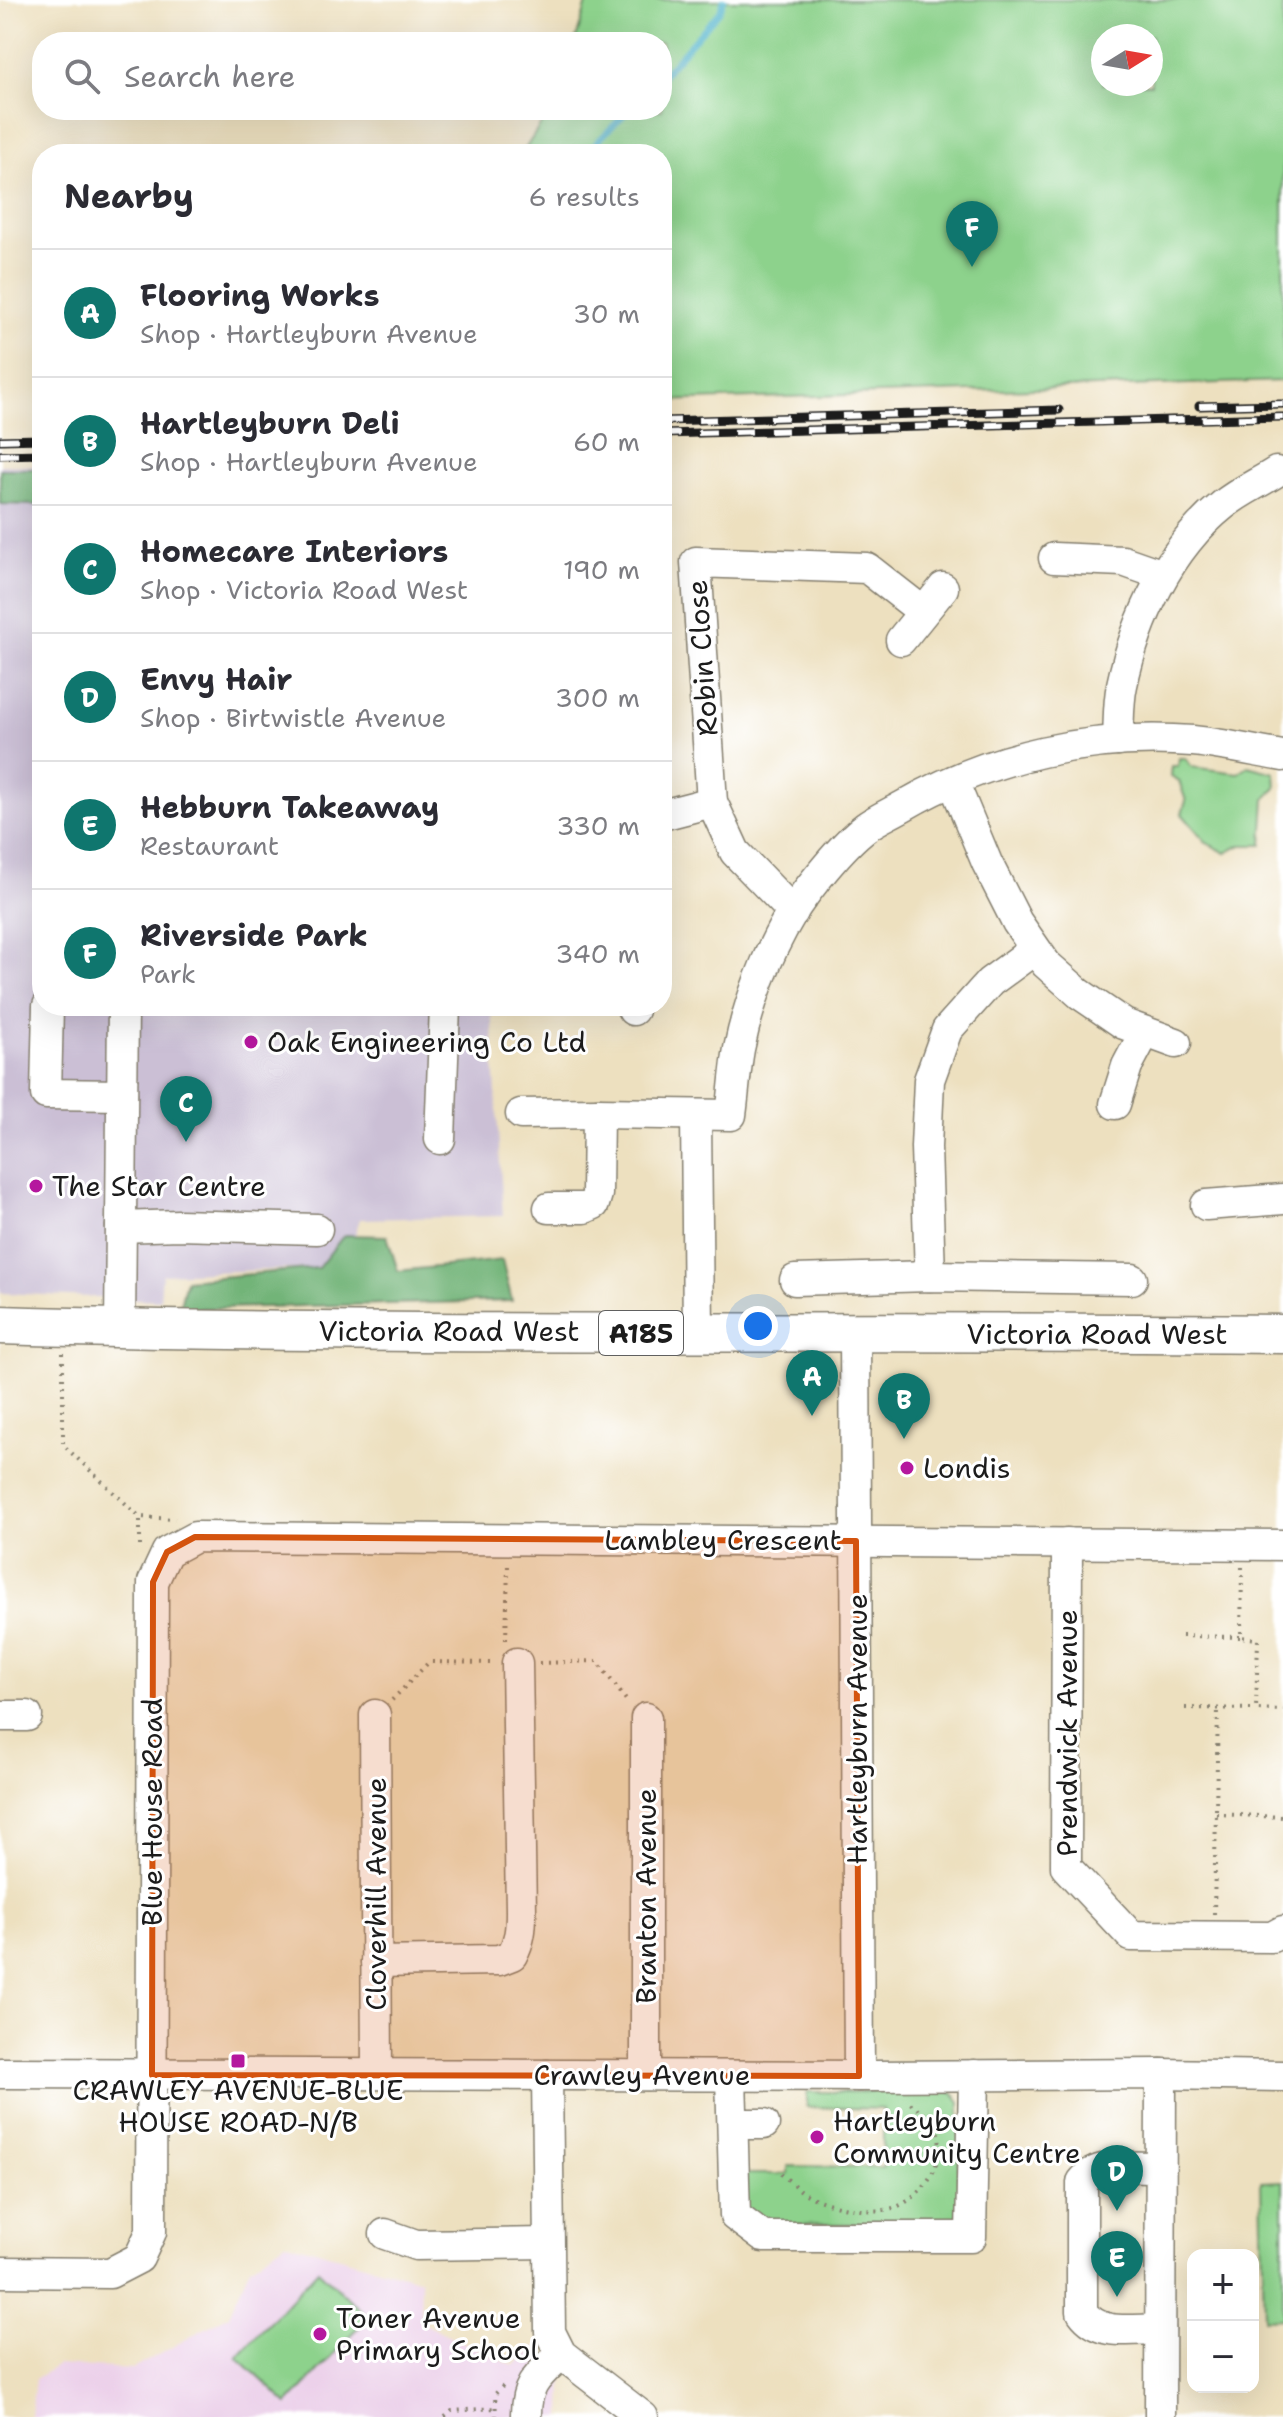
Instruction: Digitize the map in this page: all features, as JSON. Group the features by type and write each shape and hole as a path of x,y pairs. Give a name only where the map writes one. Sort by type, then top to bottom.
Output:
{"main road":[{"name":"Victoria Road West","path":"0,1325 698,1333 1283,1334"}],"street":[{"path":"1118,741 1121,688 1136,634 1163,575 1197,528 1225,504 1276,472"},
{"path":"1054,558 1123,561 1163,575"},
{"name":"Robin Close","path":"793,912 735,852 712,802 696,562 867,568 922,611"},
{"path":"901,640 943,588"},
{"path":"521,1114 731,1115 739,1049 755,994 793,912 838,854 866,827 925,793 1004,763 1063,747 1118,741 1194,741 1283,756"},
{"path":"953,781 987,863 1017,922 1046,964 1080,994 1124,1024 1176,1043"},
{"path":"672,812 712,802"},
{"path":"930,1276 926,1147 929,1080 947,1030 990,982 1035,949"},
{"path":"48,1016 46,1094 122,1095"},
{"path":"120,1328 123,1016"},
{"path":"440,1139 445,1016"},
{"path":"1115,1104 1127,1066 1145,1032"},
{"path":"549,1208 585,1208 594,1204 597,1194 598,1113"},
{"path":"696,1116 698,1333"},
{"path":"1206,1205 1283,1199"},
{"path":"121,1227 179,1225 317,1229"},
{"path":"795,1280 930,1276 1132,1279"},
{"name":"Hartleyburn Avenue","path":"855,1334 859,2076"},
{"name":"Lambley Crescent","path":"167,1552 195,1537 1283,1545"},
{"name":"Prendwick Avenue","path":"1067,1543 1066,1867 1131,1936 1272,1937 1283,1931"},
{"name":"Blue House Road","path":"0,2272 110,2273 139,2258 151,2232 153,1582 167,1552"},
{"path":"376,1962 499,1960 512,1955 518,1945 521,1923 509,1658"},
{"name":"Cloverhill Avenue","path":"375,1715 377,2073"},
{"name":"Branton Avenue","path":"646,1718 646,2075"},
{"name":"Crawley Avenue","path":"0,2073 1283,2076"},
{"path":"1160,2417 1161,2074"},
{"path":"547,2075 550,2332 561,2354 643,2417"},
{"path":"731,2076 735,2216 763,2237 971,2237 974,2075"},
{"path":"733,2124 764,2124"},
{"path":"1160,2167 1099,2168 1082,2182 1082,2312 1090,2323 1105,2330 1160,2329"},
{"path":"385,2234 416,2245 547,2243"},
{"path":"526,2417 525,2403 530,2385 561,2354"}],"path":[{"path":"63,1327 63,1445 140,1517"},
{"path":"508,1539 509,1658"},
{"path":"1241,1637 1243,1545"},
{"path":"1182,1636 1258,1639 1256,1709"},
{"path":"375,1715 429,1662 509,1658 597,1661 610,1679"},
{"path":"1185,1708 1283,1710"},
{"path":"1214,1936 1218,1708"},
{"path":"1216,1814 1283,1817"},
{"path":"781,2174 806,2194 833,2205 863,2210 896,2207 921,2190 935,2169 939,2136 924,2113 908,2101 899,2100"},
{"path":"445,2417 452,2411 495,2408"}],"highlighted area":[{"path":"195,1537 856,1541 859,2076 152,2075 153,1582 167,1552"}],"shaded area":[{"path":"0,465 32,466 32,1016 492,1016 503,1216 360,1219 344,1267 162,1274 160,1300 0,1293"},
{"name":"Toner Avenue Primary School","path":"286,2242 421,2280 420,2322 514,2366 537,2346 563,2376 562,2417 31,2417 35,2379 58,2365 133,2369 229,2315 250,2267"}],"green space":[{"path":"588,0 1283,0 1283,381 672,401 672,144 528,144 544,120 672,120 672,32 578,32"},
{"path":"0,469 32,469 32,505 0,504"},
{"path":"1179,758 1185,758 1192,767 1238,773 1248,766 1275,773 1276,788 1265,799 1262,845 1241,845 1226,853 1207,843 1182,814 1186,801 1179,781 1171,776 1172,766 1178,766"},
{"path":"344,1235 387,1236 398,1271 502,1260 512,1301 179,1309 186,1280 318,1268"},
{"path":"807,2092 953,2092 960,2102 958,2216 949,2223 766,2225 745,2212 744,2174 788,2174 788,2166 883,2167 883,2109 807,2107"},
{"path":"1283,2181 1283,2318 1264,2319 1261,2182"},
{"path":"318,2270 368,2317 288,2404 237,2357"}],"waterway":[{"path":"672,65 720,11 724,0"},
{"path":"595,144 619,120"}],"railway":[{"path":"1199,406 1283,404"},
{"path":"672,421 1059,410"},
{"path":"672,434 1283,417"},
{"path":"0,440 32,439"},
{"path":"0,455 32,454"}],"place":[{"name":"Riverside Park","path":"972,267"},
{"name":"Oak Engineering Co Ltd","path":"251,1042"},
{"name":"Homecare Interiors","path":"186,1142"},
{"name":"The Star Centre","path":"36,1186"},
{"name":"Flooring Works","path":"812,1416"},
{"name":"Hartleyburn Deli","path":"904,1439"},
{"name":"Londis","path":"907,1468"},
{"name":"CRAWLEY AVENUE-BLUE HOUSE ROAD-N/B","path":"238,2061"},
{"name":"Hartleyburn Community Centre","path":"817,2137"},
{"name":"Envy Hair","path":"1117,2211"},
{"name":"Hebburn Takeaway","path":"1117,2297"},
{"name":"Toner Avenue Primary School","path":"320,2334"}]}
